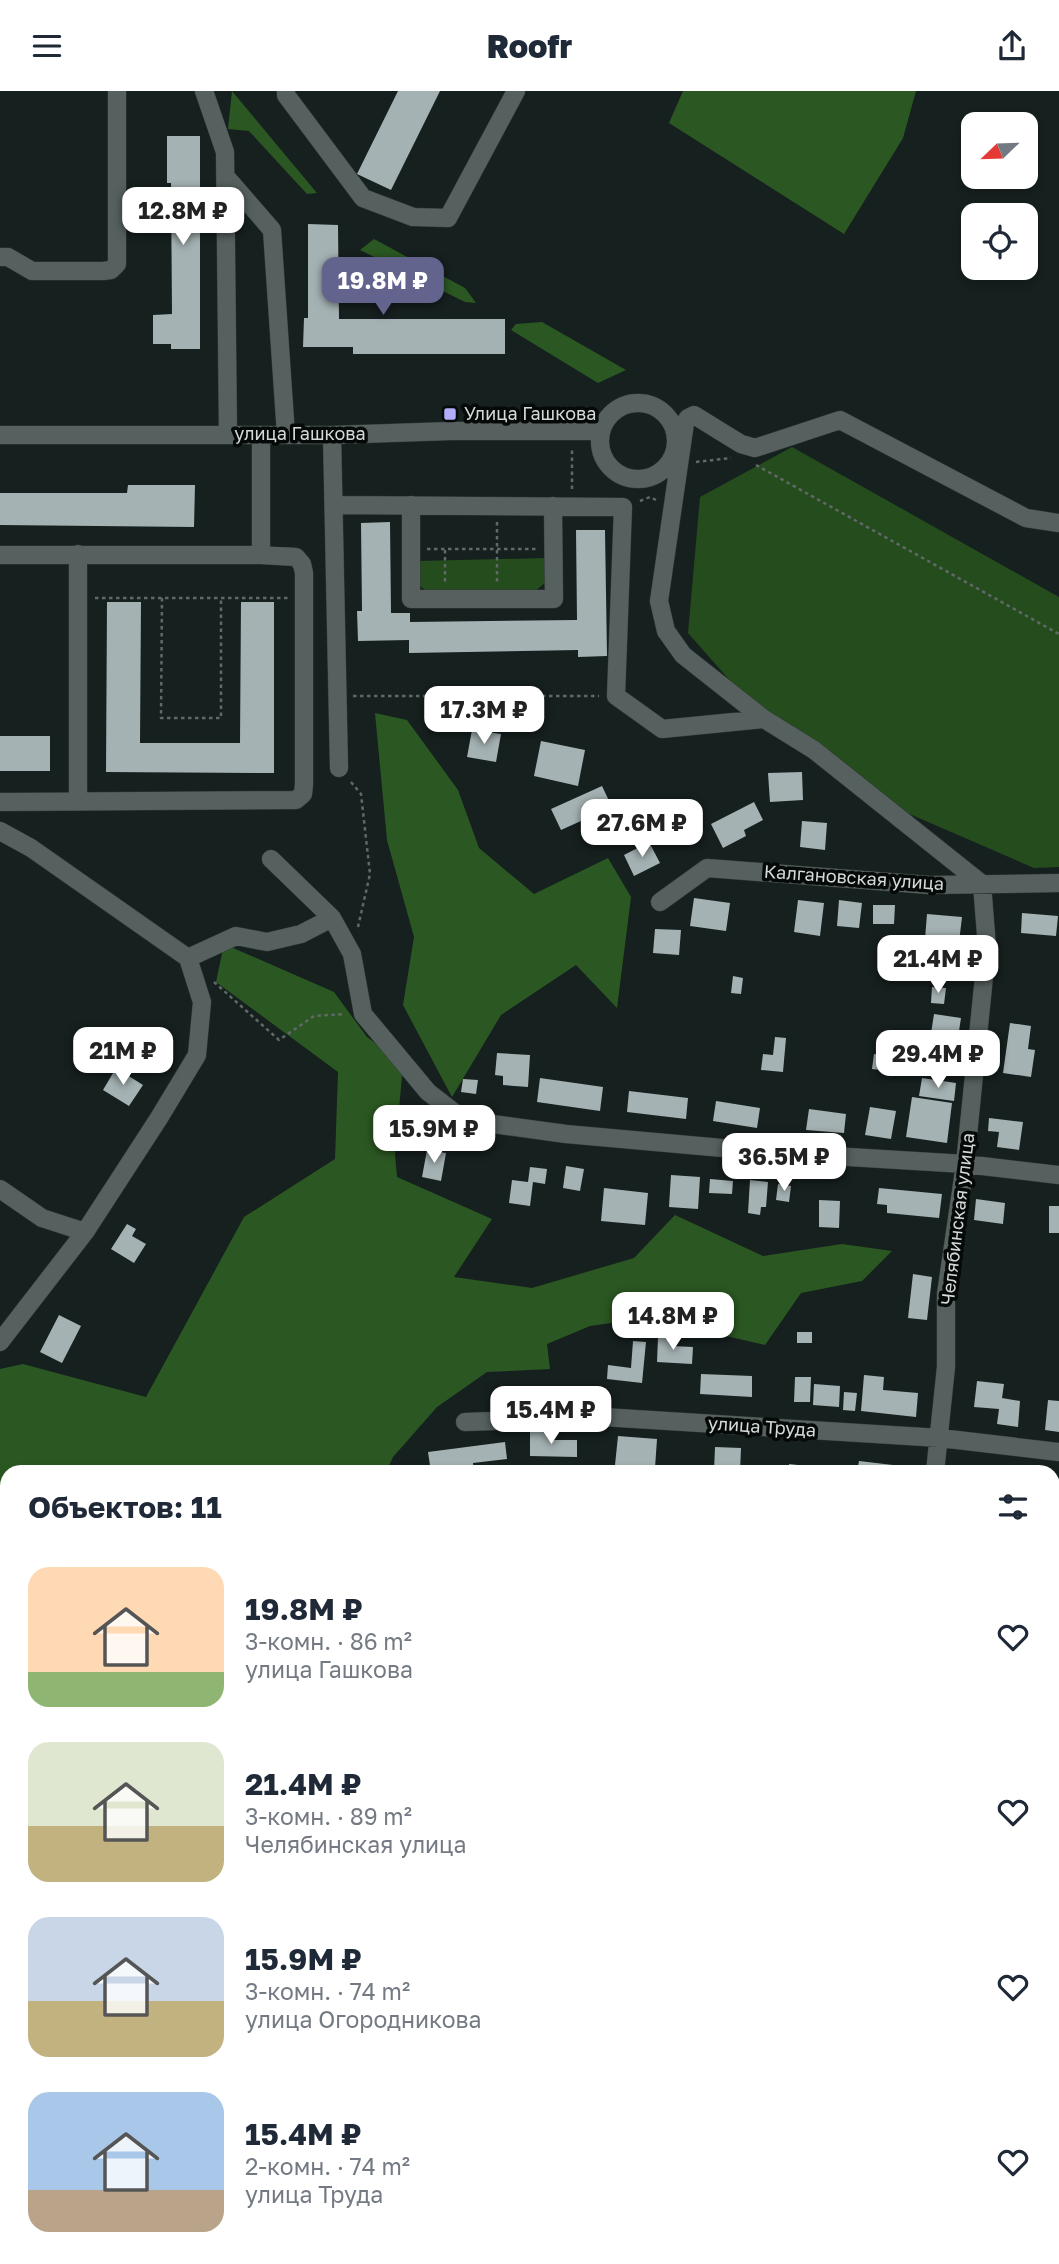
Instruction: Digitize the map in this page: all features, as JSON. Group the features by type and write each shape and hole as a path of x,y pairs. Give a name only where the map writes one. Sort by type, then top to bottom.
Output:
{"street":[{"path":"0,257 8,257 32,271 103,271 117,264 117,91"},
{"path":"204,91 225,152 228,435"},
{"path":"286,91 286,95 363,198 413,217 448,218 516,91"},
{"path":"226,177 272,230 286,435"},
{"path":"647,404 659,408 674,426 677,440 675,453 669,465 659,474 647,479 633,480 610,468 602,456 599,443 601,431 606,420 624,405 647,404"},
{"path":"982,884 814,750 764,719 683,655 666,631 659,601 684,423 694,415 741,444 755,448 840,420 1027,518 1059,523"},
{"name":"улица Гашкова","path":"0,435 332,435 452,431 601,431"},
{"path":"261,435 261,555"},
{"path":"332,435 339,768"},
{"path":"334,505 623,507 616,696 662,729 764,719"},
{"path":"411,505 411,599 554,599 553,506"},
{"path":"78,554 78,801"},
{"path":"0,555 296,557 302,563 304,573 304,784 303,794 296,800 0,802"},
{"path":"0,831 31,848 188,958 202,1002 197,1055 85,1232 0,1342"},
{"path":"271,859 332,918 352,954 363,1014 428,1091 464,1120 566,1134 740,1150 965,1164 1059,1175"},
{"name":"Калгановская улица","path":"660,902 707,868 929,885 1059,883"},
{"name":"Челябинская улица","path":"936,1465 946,1367 946,1294 965,1164 988,947 982,884"},
{"path":"188,958 236,936 267,942 301,933 332,918"},
{"path":"0,1189 42,1218 85,1232"},
{"name":"улица Труда","path":"465,1422 603,1417 940,1438 1059,1452"}],"path":[{"path":"572,432 572,506"},
{"path":"679,463 730,458"},
{"path":"755,464 1059,634"},
{"path":"623,507 650,497 672,506"},
{"path":"497,505 497,599"},
{"path":"411,549 554,549"},
{"path":"445,549 446,599"},
{"path":"78,598 304,598"},
{"path":"162,598 162,718 221,718 221,598"},
{"path":"337,696 616,696"},
{"path":"339,768 361,794 370,874 352,954"},
{"path":"188,958 279,1040 314,1016 363,1014"}],"green space":[{"path":"232,91 317,193 307,194 249,131 228,129"},
{"path":"683,91 916,91 903,138 844,234 669,123"},
{"path":"374,239 465,288 476,303 465,302 360,250"},
{"path":"542,322 626,370 598,383 511,330 516,324"},
{"path":"792,447 1059,597 1059,867 1034,868 875,799 748,701 688,633 700,497"},
{"path":"546,558 546,582 534,592 426,591 418,584 418,561"},
{"path":"375,713 407,720 458,790 479,848 534,894 608,858 631,897 617,1008 576,965 501,1015 452,1097 403,1005 414,937 387,840"},
{"path":"224,944 334,992 367,1037 403,1064 395,1155 397,1177 492,1219 454,1277 532,1288 634,1258 675,1215 763,1256 842,1244 892,1251 862,1281 801,1293 765,1345 696,1329 667,1315 590,1326 547,1344 550,1369 487,1372 437,1407 393,1457 389,1465 0,1465 0,1369 23,1364 146,1397 244,1217 335,1159 338,1072 216,982"}],"building":[{"path":"398,91 440,91 391,190 357,174"},
{"path":"167,136 200,136 200,349 171,349 171,344 153,344 153,315 172,314 171,183 167,183"},
{"path":"308,224 338,225 339,319 505,319 505,354 353,354 353,347 303,347 304,318 308,318"},
{"path":"128,485 195,485 194,527 0,525 0,493 127,493"},
{"path":"390,522 391,613 410,613 410,622 577,620 576,530 605,530 607,656 578,657 578,650 409,653 409,640 358,641 357,611 362,611 361,523"},
{"path":"107,602 141,602 140,743 240,743 241,602 274,602 274,773 106,772"},
{"path":"472,730 501,734 496,762 467,757"},
{"path":"0,736 50,736 50,771 0,771"},
{"path":"541,741 585,750 578,786 534,776"},
{"path":"802,772 803,800 770,802 768,773"},
{"path":"602,786 612,807 561,830 551,809"},
{"path":"754,802 763,820 744,830 746,836 723,848 711,824"},
{"path":"802,821 827,823 825,850 800,847"},
{"path":"649,842 660,863 634,876 624,855"},
{"path":"694,898 730,903 726,931 690,926"},
{"path":"798,900 824,903 820,936 794,932"},
{"path":"839,900 862,903 859,928 837,926"},
{"path":"873,905 895,905 894,924 873,924"},
{"path":"1022,913 1058,916 1056,936 1021,933"},
{"path":"927,914 962,917 959,942 925,939"},
{"path":"655,929 681,930 679,955 653,953"},
{"path":"733,976 743,978 741,994 731,993"},
{"path":"932,987 946,988 944,1004 931,1003"},
{"path":"934,1014 961,1018 955,1057 928,1053"},
{"path":"1010,1023 1031,1026 1028,1049 1035,1050 1031,1077 1003,1073"},
{"path":"775,1037 786,1038 783,1072 761,1070 763,1054 773,1055"},
{"path":"886,1038 903,1040 902,1052 885,1050"},
{"path":"497,1053 530,1055 528,1087 503,1085 503,1076 495,1075"},
{"path":"874,1054 916,1059 914,1074 872,1069"},
{"path":"116,1068 143,1085 129,1106 103,1090"},
{"path":"540,1078 603,1087 600,1111 537,1102"},
{"path":"922,1078 956,1083 954,1101 919,1096"},
{"path":"463,1079 478,1080 476,1094 461,1092"},
{"path":"629,1091 688,1098 686,1119 627,1112"},
{"path":"912,1097 952,1103 947,1143 906,1137"},
{"path":"716,1101 760,1108 757,1128 713,1121"},
{"path":"870,1107 896,1111 891,1139 865,1135"},
{"path":"809,1109 846,1114 844,1133 806,1130"},
{"path":"989,1118 1023,1122 1019,1150 997,1147 999,1132 988,1131"},
{"path":"427,1150 446,1153 441,1181 422,1177"},
{"path":"566,1166 584,1169 580,1191 563,1188"},
{"path":"530,1167 547,1169 545,1184 533,1182 530,1206 509,1203 512,1180 528,1182"},
{"path":"671,1175 700,1177 698,1209 669,1207"},
{"path":"710,1179 733,1181 732,1194 709,1193"},
{"path":"750,1180 768,1182 766,1207 761,1207 760,1215 748,1213"},
{"path":"778,1184 791,1186 789,1202 776,1200"},
{"path":"604,1188 648,1193 645,1225 601,1221"},
{"path":"879,1188 942,1194 939,1218 887,1213 887,1205 877,1204"},
{"path":"976,1199 1005,1203 1003,1224 974,1220"},
{"path":"819,1200 840,1201 839,1228 819,1227"},
{"path":"1049,1206 1059,1206 1059,1233 1049,1233"},
{"path":"127,1224 136,1229 132,1236 146,1244 134,1263 111,1249"},
{"path":"913,1274 932,1277 927,1320 908,1318"},
{"path":"59,1315 81,1326 62,1363 40,1352"},
{"path":"797,1332 812,1332 812,1343 797,1343"},
{"path":"658,1337 673,1337 672,1346 693,1347 692,1364 657,1362"},
{"path":"633,1341 646,1342 642,1383 607,1379 608,1365 631,1368"},
{"path":"701,1374 752,1376 752,1397 700,1394"},
{"path":"864,1375 884,1377 883,1390 918,1393 916,1417 861,1411"},
{"path":"795,1377 811,1377 810,1402 794,1402"},
{"path":"977,1381 1004,1384 1002,1398 1020,1401 1018,1427 997,1424 999,1409 974,1407"},
{"path":"814,1384 840,1386 839,1407 813,1405"},
{"path":"844,1392 857,1393 855,1411 843,1410"},
{"path":"1048,1400 1059,1401 1059,1432 1045,1430"},
{"path":"530,1432 551,1432 551,1440 577,1440 577,1457 530,1456"},
{"path":"618,1436 657,1439 655,1465 615,1465"},
{"path":"505,1442 507,1459 473,1465 430,1465 428,1452"},
{"path":"715,1447 741,1448 740,1465 714,1465"},
{"path":"859,1461 893,1465 858,1465"}],"place":[{"name":"Улица Гашкова","path":"450,414"}]}
